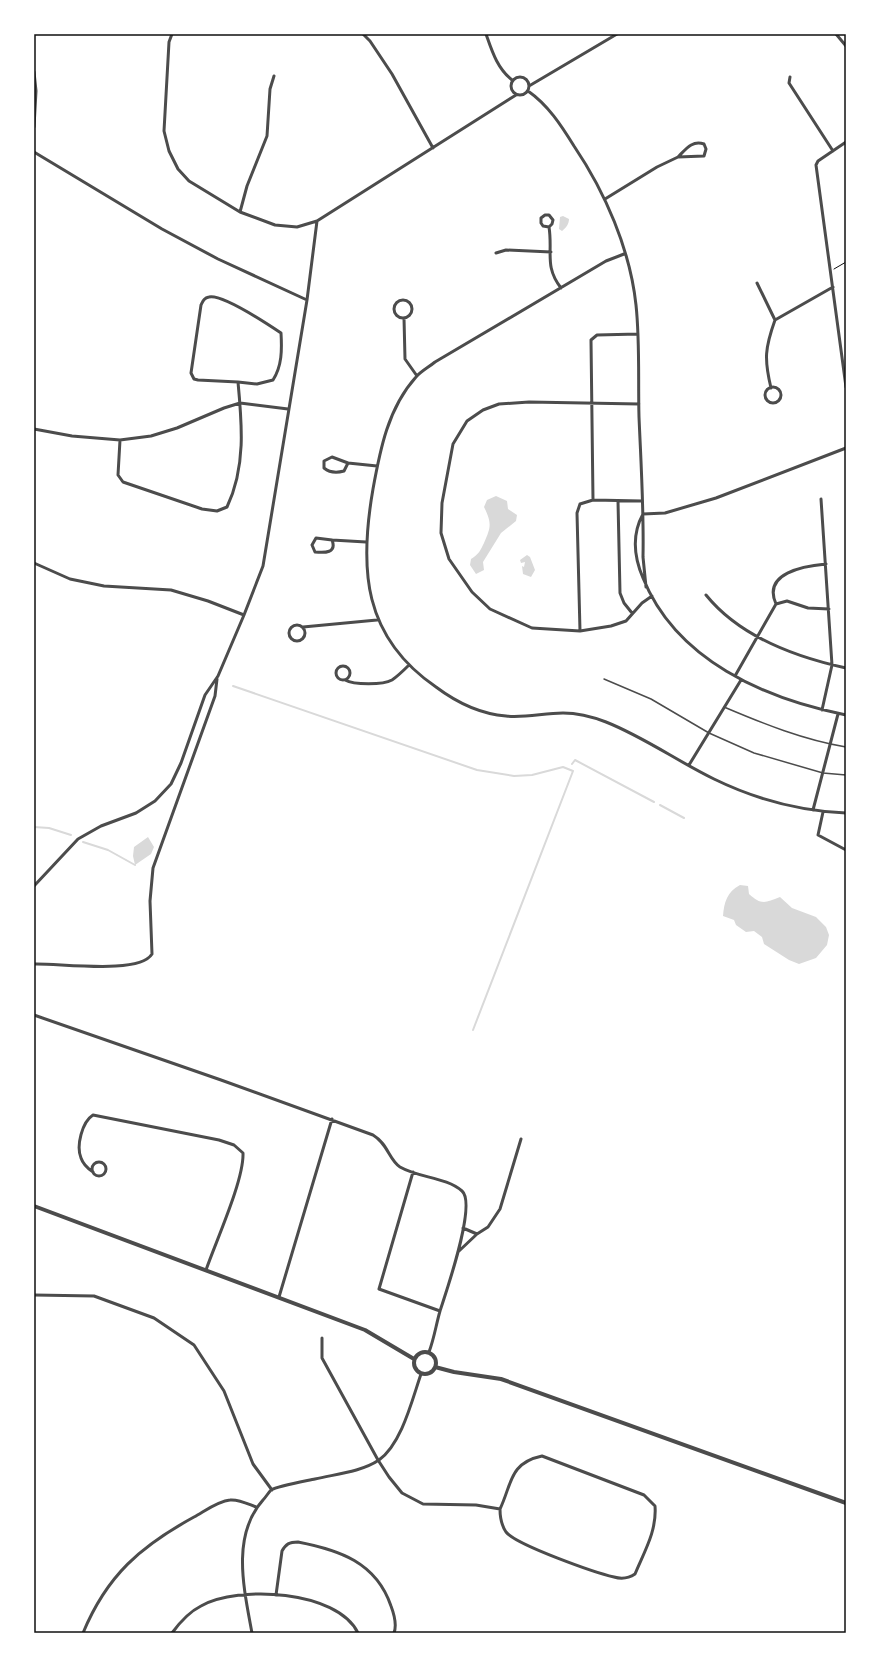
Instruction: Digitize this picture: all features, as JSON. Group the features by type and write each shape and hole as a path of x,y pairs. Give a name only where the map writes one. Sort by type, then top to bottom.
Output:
{"street":[{"path":"172,34 169,42 164,131 170,151 178,169 189,181 240,212 275,225 297,227 317,221 516,95 521,96 528,91 529,86 527,80 521,77 512,80"},
{"path":"363,34 370,40 392,74 433,148"},
{"path":"486,34 497,63 504,74 512,80"},
{"path":"529,86 617,34"},
{"path":"836,34 846,46"},
{"path":"34,72 36,91 34,127"},
{"path":"240,212 247,186 267,136 270,89 274,76"},
{"path":"790,77 789,83 832,151"},
{"path":"512,80 510,88 516,95"},
{"path":"528,91 546,105 580,155 605,199 616,227 635,300 638,334 643,556 646,587"},
{"path":"605,199 657,167 678,157 689,146 698,142 704,144 706,149 704,156 678,157"},
{"path":"846,142 818,161 816,166 846,387"},
{"path":"34,152 169,232 218,259 307,300"},
{"path":"549,227 543,226 540,223 541,218 545,215 551,216 553,220 549,227 551,252 549,264 553,278 561,288"},
{"path":"34,886 78,839 101,826 136,813 155,801 171,784 181,763 206,695 218,676 244,615 263,566 307,300 317,221"},
{"path":"496,253 506,250 551,252"},
{"path":"624,254 606,261 435,362 416,376 401,396 391,418 378,466 366,542 368,586 377,620 394,648 423,678 450,697 476,710 505,716 563,713 585,716 626,730 740,791 772,801 813,810 824,812 846,812"},
{"path":"757,283 775,320"},
{"path":"771,388 767,370 767,344 775,320 833,287"},
{"path":"208,297 228,303 281,333 282,349 279,370 273,380 257,384 238,382 198,380 191,377 201,306 203,300 208,297"},
{"path":"402,300 408,301 412,308 411,314 404,318 398,317 394,309 396,303 402,300"},
{"path":"404,318 405,359 416,376"},
{"path":"593,500 591,340 597,335 638,334"},
{"path":"120,440 118,475 123,482 202,509 217,511 227,507 233,495 242,442 238,382"},
{"path":"771,388 779,389 781,394 780,399 776,402 771,402 766,397 767,390 771,388"},
{"path":"639,404 529,402 499,404 483,410 467,421 453,444 442,503 440,533 449,559 472,592 490,609 532,628 580,631 619,623 626,621 632,613 652,596"},
{"path":"34,428 72,436 120,440 151,436 177,428 224,408 240,403 288,409"},
{"path":"643,514 665,513 716,498 846,448"},
{"path":"348,462 344,471 338,473 330,472 324,468 324,461 330,457 342,459 348,462 378,466"},
{"path":"821,499 832,665 822,710"},
{"path":"580,631 577,512 580,504 593,500 642,501"},
{"path":"618,501 620,593 624,603 632,613"},
{"path":"643,514 636,526 635,540 638,566 646,587 662,612 682,637 710,660 741,680 770,694 822,710 846,715"},
{"path":"332,540 333,547 331,551 327,553 315,552 313,549 314,540 316,538 366,542"},
{"path":"34,563 70,579 104,586 171,590 207,600 244,615"},
{"path":"776,604 772,594 780,577 791,571 811,565 826,564"},
{"path":"706,595 735,622 758,637 793,653 846,668"},
{"path":"735,676 776,604 787,601 808,608 829,609"},
{"path":"303,627 305,635 302,639 294,641 290,638 288,632 290,627 298,624 303,627 377,620"},
{"path":"346,680 349,677 349,670 346,667 341,666 336,671 336,676 341,680 346,680 352,684 385,682 392,680 409,665"},
{"path":"34,964 118,967 134,965 148,960 152,954 150,901 153,868 215,696 218,676"},
{"path":"689,765 741,680"},
{"path":"813,810 838,714"},
{"path":"824,812 818,835 846,850"},
{"path":"34,1015 332,1120 381,1140 399,1166 455,1186 464,1192 466,1202 459,1251 429,1352"},
{"path":"93,1172 92,1167 95,1164 101,1163 105,1166 104,1173 97,1175 86,1167 79,1150 85,1125 93,1115 219,1140 234,1145 243,1153 243,1162 235,1190 206,1270"},
{"path":"279,1297 332,1120"},
{"path":"459,1251 477,1234 488,1227 500,1209 521,1139"},
{"path":"413,1172 379,1289 440,1311"},
{"path":"34,1206 366,1330 414,1359"},
{"path":"463,1228 477,1234"},
{"path":"34,1294 94,1296 154,1318 194,1345 224,1391 253,1464 272,1490"},
{"path":"322,1338 322,1358 378,1460 402,1493 423,1504 476,1505 500,1509"},
{"path":"429,1352 418,1353 414,1359 414,1366 421,1374 428,1374 435,1367"},
{"path":"429,1352 434,1357 435,1367"},
{"path":"435,1367 454,1372 501,1379 846,1503"},
{"path":"252,1633 244,1594 242,1566 243,1539 250,1518 256,1507 272,1490 356,1470 378,1460 388,1452 397,1438 421,1374"},
{"path":"542,1456 644,1495 655,1506 656,1517 654,1528 635,1574 621,1578 614,1577 535,1549 519,1540 506,1532 501,1518 500,1509 515,1470 531,1459 542,1456"},
{"path":"83,1633 89,1617 113,1579 148,1545 165,1533 217,1504 230,1500 240,1501 256,1507"},
{"path":"276,1595 282,1551 286,1545 291,1542 298,1542 339,1552 360,1563 377,1579 387,1594 393,1611 395,1623 394,1633"},
{"path":"172,1633 186,1617 202,1605 244,1594 276,1595 318,1602 333,1608 344,1615 358,1633"}],"lane":[{"path":"604,679 651,699 709,733 754,754 823,773 846,775"},
{"path":"724,707 775,728 830,744 846,747"}],"path":[{"path":"830,271 846,262"}],"shaded area":[{"path":"563,216 569,219 567,226 562,231 559,229 560,217"},
{"path":"496,496 507,501 508,509 517,515 516,521 501,533 483,562 484,570 476,574 470,565 471,559 476,556 480,550 490,525 484,507 487,500"},
{"path":"527,555 530,557 535,570 531,577 523,574 522,566 524,567 525,562 521,563 520,560"},
{"path":"148,837 154,847 151,854 135,865 133,856 134,847"},
{"path":"740,885 748,886 749,894 757,900 767,902 780,897 792,908 816,917 826,927 829,935 827,945 816,958 799,964 789,960 764,944 762,937 754,931 746,932 736,925 734,920 723,916 724,906 729,894"}],"waterway":[{"path":"233,686 477,770 514,776 532,775 563,767 573,771 473,1030"},
{"path":"572,764 575,760 654,802"},
{"path":"660,805 684,818"},
{"path":"34,827 49,828 71,835"},
{"path":"83,842 108,850 135,865"}]}
